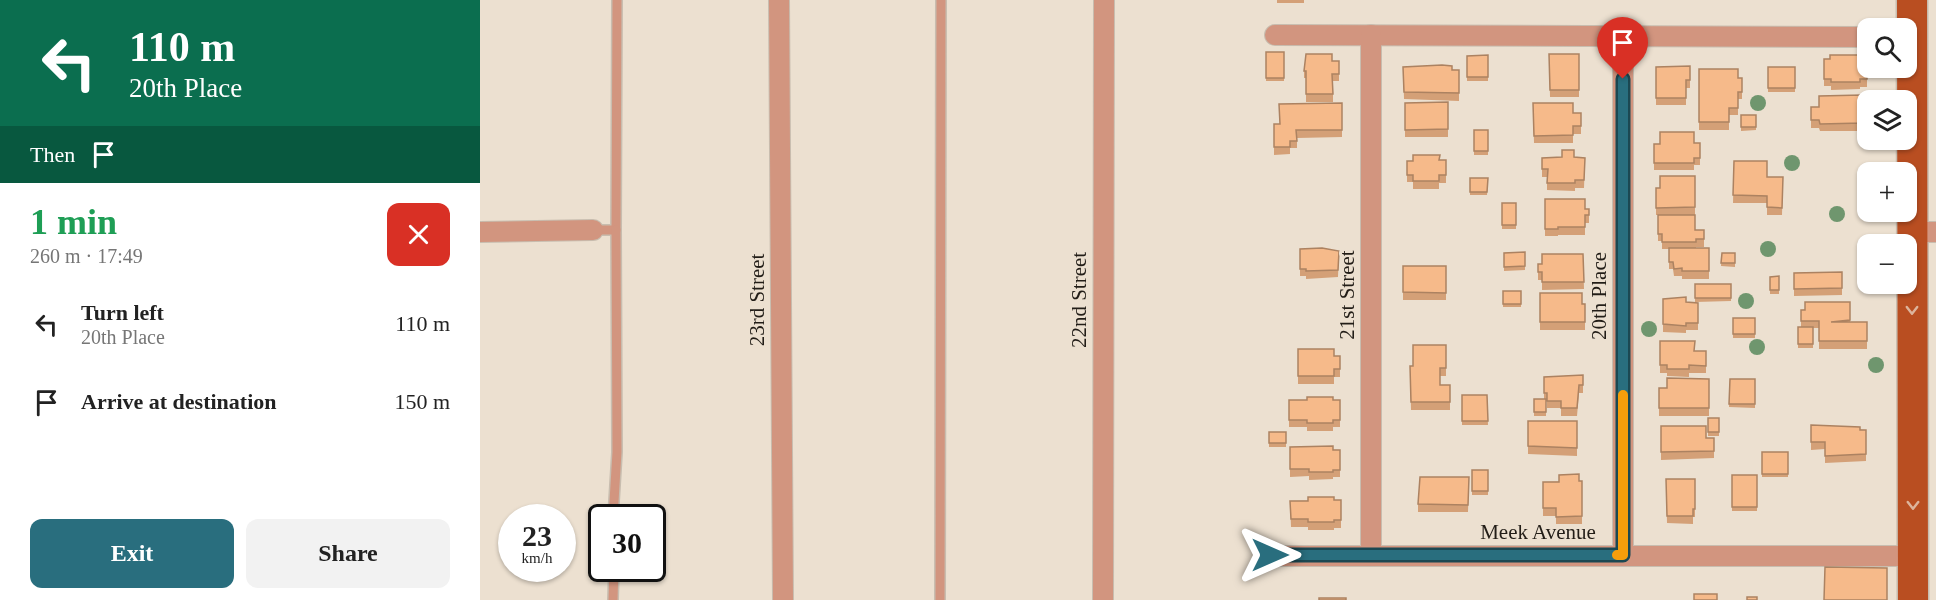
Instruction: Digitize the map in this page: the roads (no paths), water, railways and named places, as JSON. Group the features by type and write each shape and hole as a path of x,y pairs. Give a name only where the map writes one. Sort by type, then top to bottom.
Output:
{"main road":[{"path":"1911,18 1912,0"},
{"path":"1912,78 1924,232 1913,600"}],"street":[{"name":"23rd Street","path":"779,0 783,600"},
{"name":"22nd Street","path":"1103,600 1104,0"},
{"path":"1275,35 1857,37"},
{"name":"21st Street","path":"1371,35 1371,555"},
{"name":"20th Place","path":"1623,36 1623,555"},
{"path":"480,231 593,230"},
{"name":"Meek Avenue","path":"1270,555 1913,555"}],"lane":[{"path":"614,504 617,452 617,0"},
{"path":"940,600 941,0"},
{"path":"593,230 616,230"},
{"path":"613,600 614,582"}]}
